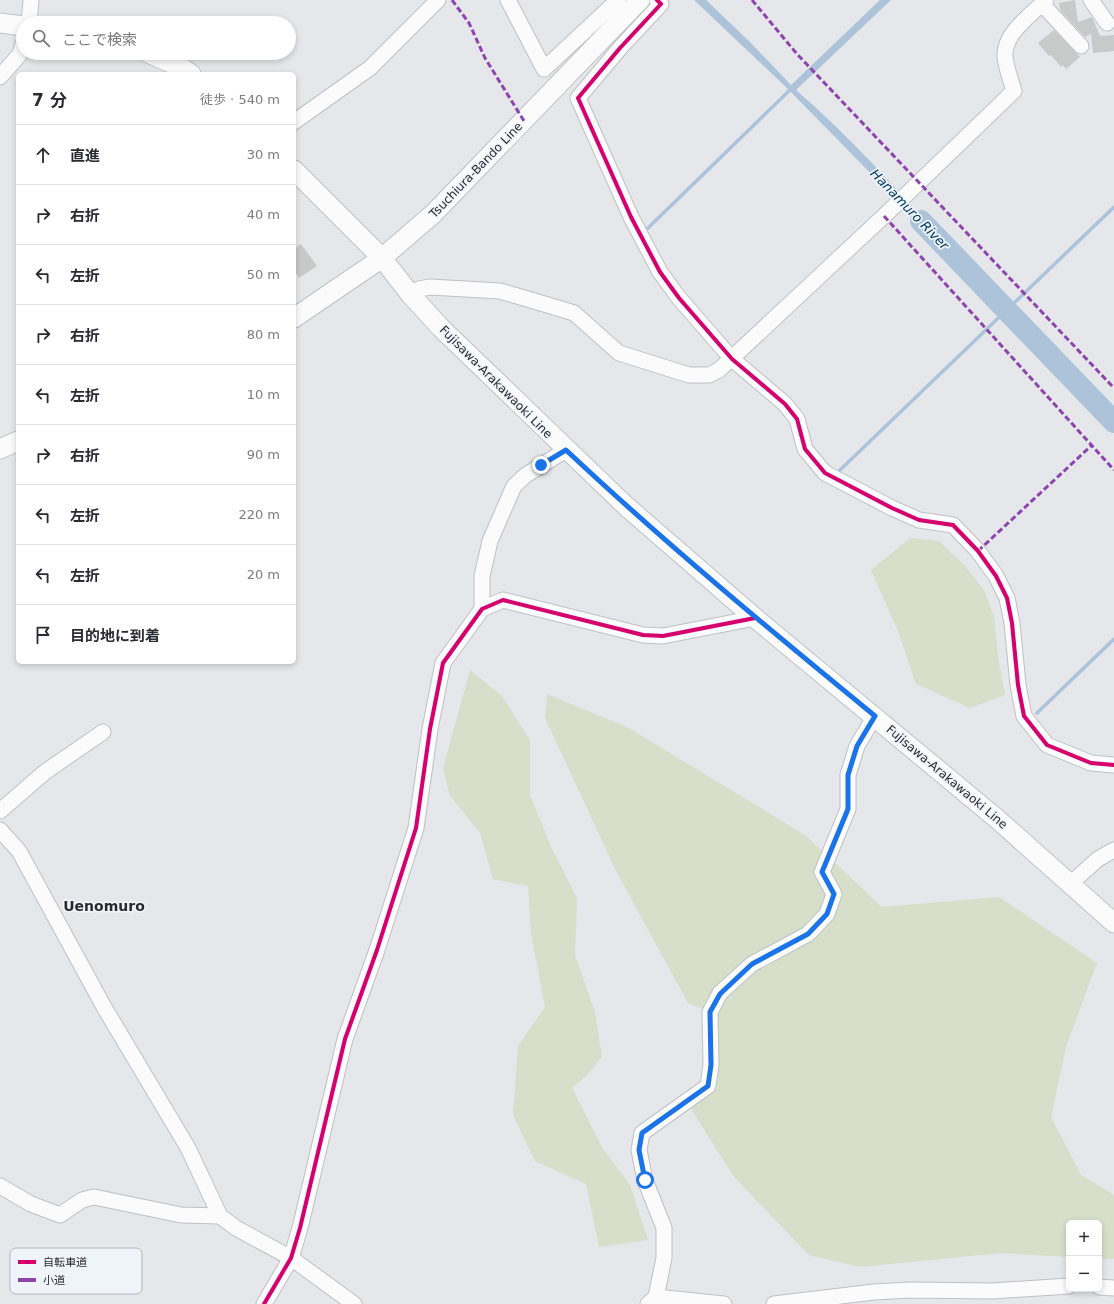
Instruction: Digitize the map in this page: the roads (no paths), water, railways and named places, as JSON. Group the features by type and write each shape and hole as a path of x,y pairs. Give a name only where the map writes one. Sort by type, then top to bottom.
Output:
{"main road":[{"name":"Tsuchiura-Bando Line","path":"296,317 382,258 433,214 640,0"},
{"path":"0,23 16,25"},
{"path":"164,60 188,72"},
{"name":"Fujisawa-Arakawaoki Line","path":"296,172 382,258 410,294 441,328 566,450 627,507 755,618 875,716 996,818 1114,923"},
{"path":"0,449 16,442"}],"street":[{"path":"30,16 31,0"},
{"path":"296,121 370,68 438,0"},
{"path":"508,0 544,68 618,0"},
{"path":"657,0 661,4 620,48 578,98 631,217 660,272 679,298 732,359 785,404 797,419 805,449 825,473 892,508 919,520 953,525 978,551 996,576 1007,598 1012,622 1018,685 1024,716 1047,745 1091,763 1114,765"},
{"path":"1091,0 1107,23"},
{"path":"410,294 419,289 430,287 500,292 574,313 619,353 689,375 709,375 719,370 732,359 1014,91 1005,57 1006,46 1010,36 1044,2 1081,46"},
{"path":"0,77 16,59"},
{"path":"482,609 482,576 490,541 514,486 526,475 566,450"},
{"path":"264,1304 291,1258 300,1228 345,1039 377,950 416,828 430,729 443,663 482,609 503,600 643,635 663,636 755,618"},
{"path":"724,1304 652,1300 664,1258 664,1228 645,1180 639,1150 642,1133 708,1086 711,1065 710,1012 720,994 752,964 808,934 827,914 834,894 822,872 848,809 848,775 857,746 875,716"},
{"path":"0,810 45,772 102,732"},
{"path":"0,830 19,851 104,1007 188,1148 220,1216 236,1228 291,1258 354,1304"},
{"path":"1070,884 1098,859 1114,850"},
{"path":"0,1186 31,1204 60,1215 82,1200 94,1196 181,1215 220,1216"},
{"path":"774,1304 875,1298 911,1290 992,1297 1066,1286"},
{"path":"1102,1287 1114,1288"}],"water":[{"path":"694,0 706,0 750,42 791,85 880,0 891,0 796,90 853,144 943,240 937,246 886,189 787,88"}],"waterway":[{"path":"648,228 793,87"},
{"path":"839,471 1114,207"},
{"name":"Hanamuro River","path":"921,221 1114,422"},
{"path":"1037,713 1114,639"}],"district":[{"name":"Uenomuro","path":"104,906"}]}
